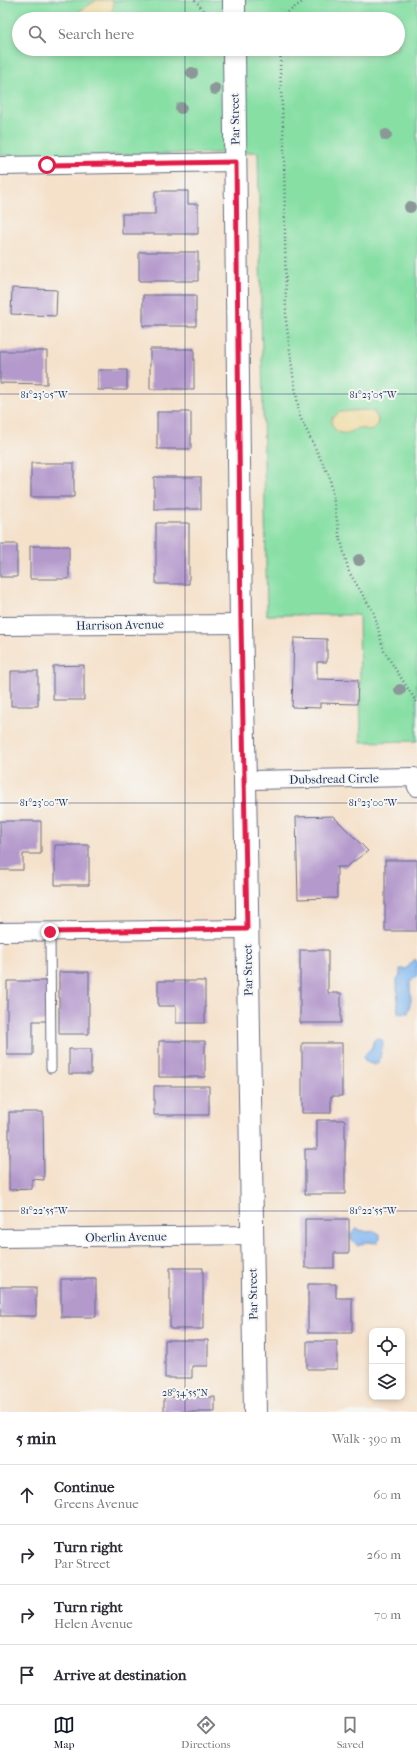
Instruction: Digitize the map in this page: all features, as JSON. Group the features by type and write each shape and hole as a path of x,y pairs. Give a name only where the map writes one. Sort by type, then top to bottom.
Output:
{"street":[{"path":"234,0 234,12"},
{"name":"Par Street","path":"234,56 241,624 245,780 255,1412"},
{"path":"0,166 236,162"},
{"name":"Harrison Avenue","path":"0,626 241,624"},
{"name":"Dubsdread Circle","path":"245,780 414,777 417,787"},
{"path":"0,932 247,929"},
{"name":"Oberlin Avenue","path":"0,1238 252,1235"}],"lane":[{"path":"50,932 51,1068"}],"path":[{"path":"195,0 204,12"},
{"path":"288,12 305,0"},
{"path":"281,56 280,68 284,145 286,320 300,417 330,478 339,533 349,572 374,613 384,651 417,703"}],"green space":[{"path":"0,0 417,0 417,741 361,742 359,615 267,615 258,152 73,156 0,155"}],"sand":[{"path":"97,0 112,0 114,6 110,12 78,12"},
{"path":"364,410 374,412 378,419 377,426 371,431 358,428 348,433 340,433 333,427 332,418 340,412"}],"water":[{"path":"415,959 417,962 417,976 410,983 411,1000 408,1013 398,1013 397,979 400,975 400,969 406,969"},
{"path":"378,1038 382,1040 383,1043 379,1062 375,1065 366,1062 363,1057 372,1047 374,1039"},
{"path":"356,1229 368,1232 375,1231 380,1234 380,1239 377,1243 367,1242 358,1246 351,1240 351,1234"}],"building":[{"path":"155,191 188,191 188,204 198,204 198,234 122,234 122,214 155,214"},
{"path":"139,252 198,252 198,281 139,281"},
{"path":"12,288 57,290 56,316 11,314"},
{"path":"143,295 196,295 196,326 143,326"},
{"path":"150,349 194,349 194,389 150,389"},
{"path":"0,351 47,351 47,384 0,383"},
{"path":"98,370 127,370 127,390 98,390"},
{"path":"157,412 191,412 191,449 157,449"},
{"path":"31,463 74,463 74,497 31,497"},
{"path":"154,477 201,477 201,509 154,509"},
{"path":"156,523 189,523 189,584 156,584"},
{"path":"0,544 17,544 17,577 0,577"},
{"path":"30,546 69,546 69,579 30,579"},
{"path":"294,638 327,639 327,662 317,662 317,679 358,680 357,704 320,703 320,708 292,707"},
{"path":"84,665 84,700 53,700 53,666"},
{"path":"11,671 38,671 38,706 11,706"},
{"path":"333,816 368,851 346,867 337,867 337,898 298,899 296,817"},
{"path":"0,821 41,821 41,854 23,854 23,870 0,870"},
{"path":"55,845 89,845 89,885 55,885"},
{"path":"385,860 417,860 417,931 385,931"},
{"path":"300,950 328,950 328,993 341,993 341,1023 300,1023"},
{"path":"59,972 89,972 89,1034 59,1034"},
{"path":"7,981 48,981 48,1021 33,1021 33,1055 7,1055"},
{"path":"158,981 205,981 205,1023 176,1023 176,1006 158,1006"},
{"path":"159,1041 205,1041 205,1077 159,1077"},
{"path":"302,1043 342,1043 342,1096 331,1096 331,1113 302,1113"},
{"path":"69,1049 91,1049 91,1074 69,1074"},
{"path":"154,1086 209,1086 209,1115 154,1115"},
{"path":"9,1112 43,1112 44,1180 32,1179 32,1189 9,1190"},
{"path":"317,1120 345,1120 345,1194 305,1194 305,1149 317,1149"},
{"path":"305,1219 349,1219 349,1253 334,1253 334,1268 305,1268"},
{"path":"170,1268 203,1268 203,1329 170,1329"},
{"path":"61,1279 96,1279 96,1317 61,1317"},
{"path":"308,1284 336,1284 336,1298 352,1298 352,1333 308,1333"},
{"path":"0,1287 36,1287 36,1316 0,1316"},
{"path":"165,1340 208,1340 208,1366 192,1366 192,1378 165,1378"},
{"path":"307,1341 337,1341 337,1369 307,1369"},
{"path":"164,1397 215,1397 215,1412 164,1412"}],"route":[{"path":"47,165 236,162 241,624 247,929 50,932"}]}
